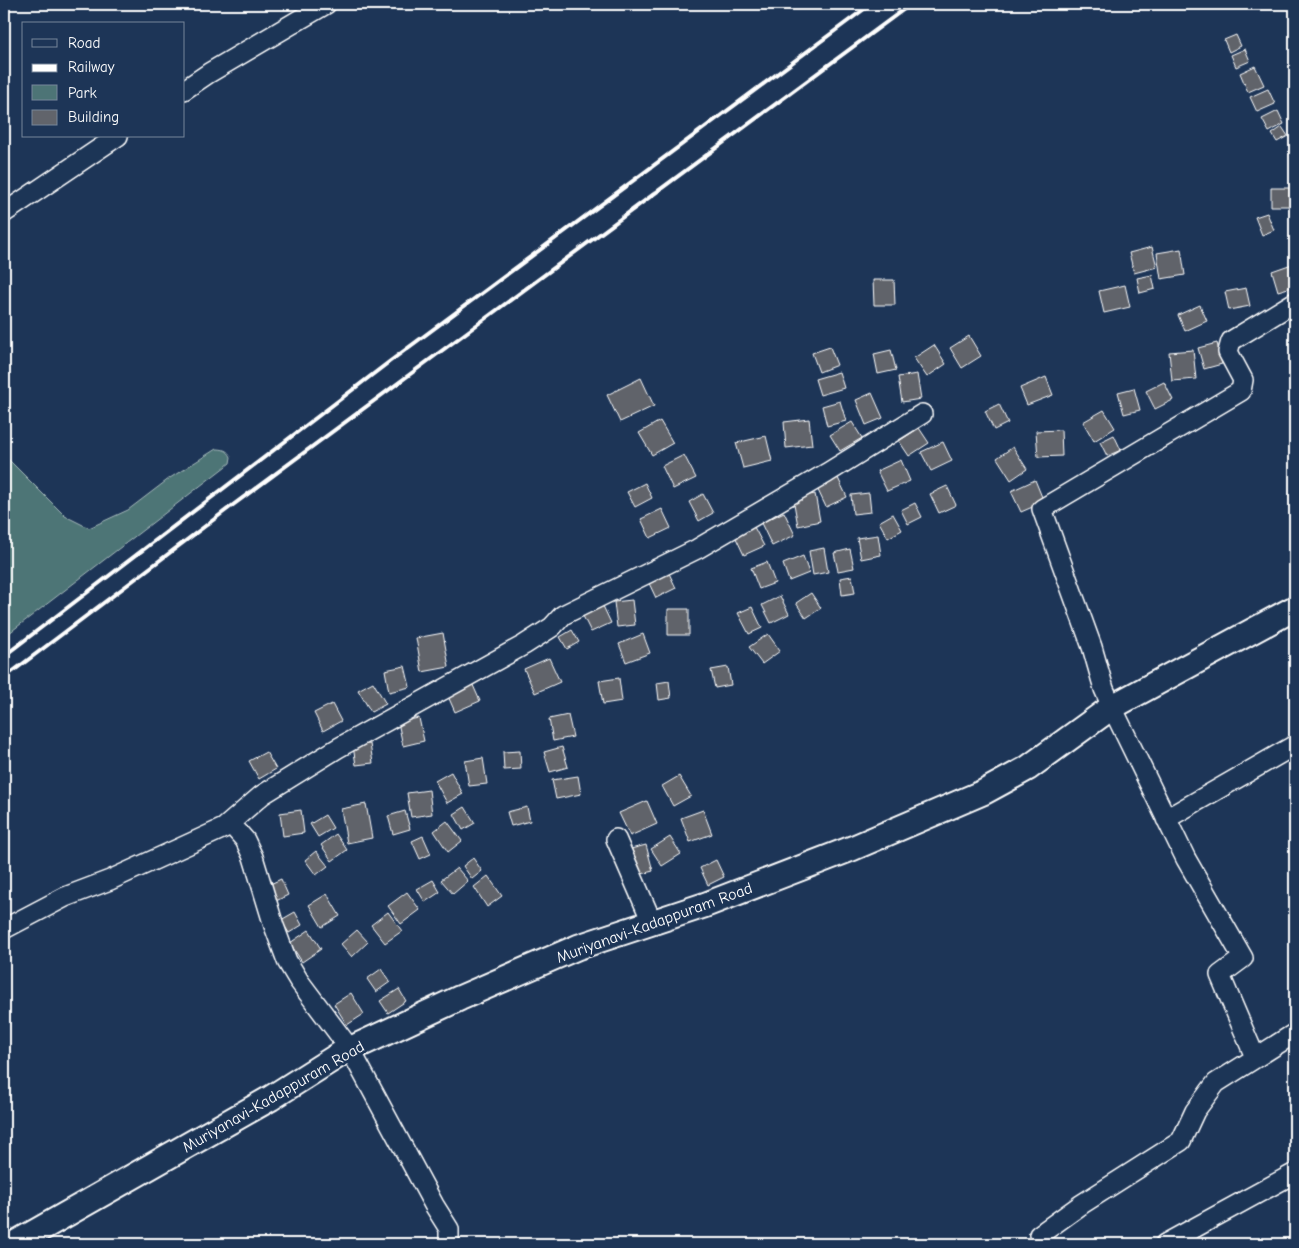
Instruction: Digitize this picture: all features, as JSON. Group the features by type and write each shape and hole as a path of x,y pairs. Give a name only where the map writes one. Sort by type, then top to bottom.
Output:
{"main road":[{"name":"Muriyanavi-Kadappuram Road","path":"14,1244 262,1103 350,1050 460,998 578,947 705,905 853,848 984,792 1028,768 1112,707 1295,608"}],"street":[{"path":"185,89 208,73 326,4"},
{"path":"4,213 115,138"},
{"path":"1256,1057 1220,975 1244,958 1186,859 1112,707 1104,689 1092,647 1042,509 1242,391 1243,380 1228,352 1231,341 1295,302"},
{"path":"4,930 65,897 119,876 224,828 262,795 338,748 524,645 552,627 563,615 697,549 828,473 922,414"},
{"path":"1166,819 1295,745"},
{"path":"230,823 244,840 253,857 287,961 299,981 350,1050 452,1239"},
{"path":"616,839 652,922"},
{"path":"1039,1234 1082,1204 1181,1141 1195,1111 1216,1083 1295,1033"},
{"path":"1165,1244 1295,1173"}],"green space":[{"path":"216,449 227,451 231,457 230,463 4,637 4,455 65,516 89,528 128,510 170,478"}],"building":[{"path":"1236,35 1241,46 1229,52 1224,40"},
{"path":"1245,49 1250,61 1236,67 1231,55"},
{"path":"1255,66 1264,85 1248,92 1240,73"},
{"path":"1268,89 1275,104 1257,112 1250,97"},
{"path":"1278,111 1284,124 1269,132 1262,119"},
{"path":"1282,127 1288,136 1277,142 1272,134"},
{"path":"1271,188 1290,188 1290,206 1271,206"},
{"path":"1267,213 1274,230 1262,235 1255,217"},
{"path":"1152,247 1157,267 1134,273 1129,253"},
{"path":"1181,249 1185,275 1161,279 1157,253"},
{"path":"1292,264 1295,274 1295,286 1278,291 1272,271"},
{"path":"1152,275 1155,289 1140,293 1137,278"},
{"path":"873,280 894,280 895,305 874,305"},
{"path":"1125,285 1130,307 1104,313 1099,291"},
{"path":"1246,288 1250,306 1229,310 1225,292"},
{"path":"1200,305 1207,321 1185,331 1178,315"},
{"path":"969,336 981,356 962,368 950,348"},
{"path":"1217,343 1222,364 1204,369 1198,348"},
{"path":"934,345 946,364 927,377 914,358"},
{"path":"830,347 837,365 819,372 812,353"},
{"path":"891,350 896,370 878,374 874,354"},
{"path":"1193,350 1196,379 1172,381 1169,352"},
{"path":"839,372 844,388 820,395 815,379"},
{"path":"917,374 921,399 902,402 898,377"},
{"path":"1046,377 1053,395 1027,405 1020,388"},
{"path":"641,378 654,406 620,422 607,395"},
{"path":"1164,382 1173,400 1155,409 1146,391"},
{"path":"1134,388 1140,410 1124,414 1118,392"},
{"path":"872,393 883,418 866,425 856,400"},
{"path":"840,401 846,421 827,426 822,406"},
{"path":"999,404 1008,423 994,430 985,411"},
{"path":"1104,410 1115,428 1094,441 1083,422"},
{"path":"809,419 812,445 786,448 784,422"},
{"path":"660,421 673,443 652,455 639,433"},
{"path":"852,422 862,438 840,451 830,435"},
{"path":"919,428 929,443 909,456 899,441"},
{"path":"1061,430 1062,456 1038,457 1036,431"},
{"path":"1114,435 1121,450 1107,456 1100,442"},
{"path":"766,436 772,461 743,468 736,443"},
{"path":"943,442 952,461 931,471 921,452"},
{"path":"1013,447 1027,469 1011,480 997,458"},
{"path":"684,455 696,478 673,489 662,466"},
{"path":"901,460 910,481 887,491 877,471"},
{"path":"837,476 847,497 826,507 816,486"},
{"path":"1035,480 1044,502 1021,512 1011,491"},
{"path":"645,483 652,498 635,507 627,492"},
{"path":"947,486 956,505 939,513 930,494"},
{"path":"869,493 871,512 853,514 851,495"},
{"path":"703,494 713,513 699,521 689,502"},
{"path":"815,494 820,521 798,526 793,498"},
{"path":"915,503 922,517 908,524 901,510"},
{"path":"662,509 671,528 650,538 641,519"},
{"path":"784,512 795,535 772,546 761,523"},
{"path":"893,514 902,530 888,538 879,522"},
{"path":"754,527 764,546 744,555 735,536"},
{"path":"878,535 881,555 861,559 857,538"},
{"path":"824,548 828,572 813,575 809,551"},
{"path":"850,549 854,568 838,571 834,553"},
{"path":"803,556 809,573 789,581 783,564"},
{"path":"767,562 775,583 759,589 751,568"},
{"path":"667,569 676,588 656,598 647,579"},
{"path":"852,576 855,593 842,595 840,578"},
{"path":"811,593 821,608 806,618 796,603"},
{"path":"780,596 789,614 771,623 762,605"},
{"path":"632,600 635,625 617,627 614,602"},
{"path":"603,606 611,623 591,632 583,616"},
{"path":"752,607 762,628 749,634 738,613"},
{"path":"668,609 689,609 689,635 668,635"},
{"path":"572,630 579,642 567,649 560,637"},
{"path":"443,633 449,667 422,672 416,638"},
{"path":"643,634 650,653 626,662 619,644"},
{"path":"768,634 780,651 762,664 749,647"},
{"path":"549,658 560,682 535,693 524,669"},
{"path":"405,666 410,687 389,692 385,670"},
{"path":"728,667 731,685 715,688 711,670"},
{"path":"619,678 622,701 603,704 599,681"},
{"path":"669,681 671,698 659,700 657,683"},
{"path":"373,682 386,704 371,712 358,690"},
{"path":"472,683 480,701 455,712 447,694"},
{"path":"332,704 341,721 323,731 314,713"},
{"path":"568,715 573,737 553,741 549,719"},
{"path":"419,718 424,741 403,746 398,722"},
{"path":"370,744 373,763 356,765 353,746"},
{"path":"562,747 568,767 550,772 544,752"},
{"path":"520,751 521,769 504,770 503,752"},
{"path":"266,752 276,769 259,779 249,761"},
{"path":"483,758 487,784 469,786 465,761"},
{"path":"451,772 463,794 447,803 435,781"},
{"path":"578,776 581,794 556,799 552,780"},
{"path":"679,776 691,796 673,806 662,786"},
{"path":"429,790 432,814 411,817 407,793"},
{"path":"647,801 657,824 630,836 619,813"},
{"path":"366,804 372,838 347,843 341,809"},
{"path":"465,807 475,823 463,830 454,814"},
{"path":"527,807 530,821 511,826 507,812"},
{"path":"301,810 304,833 283,836 280,813"},
{"path":"703,810 712,834 690,842 681,818"},
{"path":"405,811 410,829 393,834 388,816"},
{"path":"325,815 333,828 318,837 310,824"},
{"path":"447,821 462,841 448,852 434,831"},
{"path":"336,834 347,850 332,861 321,845"},
{"path":"423,836 431,854 420,859 412,841"},
{"path":"670,837 681,854 662,866 651,849"},
{"path":"646,845 653,871 634,876 627,850"},
{"path":"316,851 328,866 316,875 305,860"},
{"path":"473,858 482,871 472,879 463,866"},
{"path":"716,860 724,877 708,885 700,868"},
{"path":"457,868 468,881 453,894 441,880"},
{"path":"488,876 502,896 487,907 474,887"},
{"path":"281,879 288,895 274,902 266,886"},
{"path":"433,880 440,892 425,902 417,889"},
{"path":"407,892 420,910 401,924 388,906"},
{"path":"327,894 340,916 322,927 309,905"},
{"path":"295,912 302,925 289,933 281,920"},
{"path":"388,912 402,931 385,943 371,925"},
{"path":"309,930 321,949 302,962 290,943"},
{"path":"357,930 368,942 352,957 341,944"},
{"path":"381,969 390,982 376,992 367,979"},
{"path":"399,989 406,1001 388,1013 380,1001"},
{"path":"351,993 364,1014 347,1025 334,1004"}],"railway":[{"path":"4,656 389,362 871,4"},
{"path":"4,678 233,505 911,4"}]}
